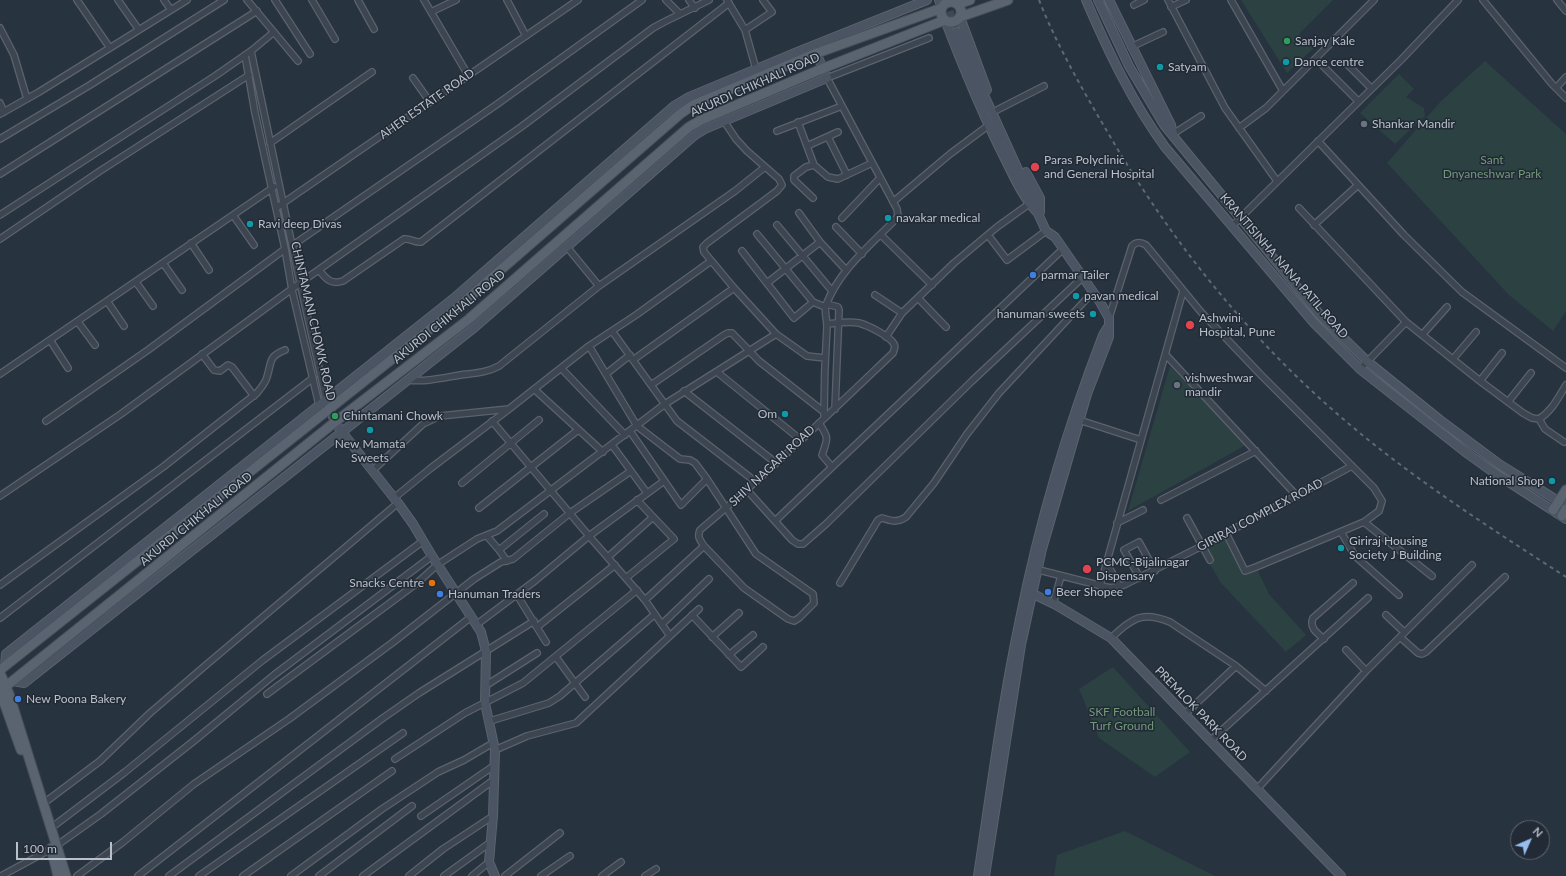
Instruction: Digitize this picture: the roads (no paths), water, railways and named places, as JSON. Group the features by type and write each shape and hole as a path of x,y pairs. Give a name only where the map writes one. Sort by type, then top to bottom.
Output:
{"main road":[{"path":"970,0 940,4 941,14 945,20 954,21 974,11 1008,0"},
{"path":"956,2 961,10 960,17"},
{"name":"AKURDI CHIKHALI ROAD","path":"2,670 459,306 680,114 693,106 815,49 940,4"},
{"name":"AKURDI CHIKHALI ROAD","path":"5,687 332,425 469,319 689,127 701,120 824,68 945,20"},
{"path":"1553,510 1562,504 1566,490"},
{"path":"2,670 5,687 27,770 54,848 66,876"},
{"path":"5,687 44,803 51,828 58,876"}],"street":[{"path":"77,0 110,48"},
{"path":"118,0 139,30"},
{"path":"164,0 171,10"},
{"path":"0,103 2,113 187,0"},
{"path":"0,139 96,81 224,0"},
{"path":"247,0 298,61"},
{"path":"274,0 310,54"},
{"path":"312,0 335,39"},
{"path":"358,0 374,29"},
{"path":"424,0 468,75"},
{"path":"431,12 456,0"},
{"path":"507,0 526,36"},
{"name":"AHER ESTATE ROAD","path":"276,208 578,0"},
{"path":"293,245 502,100 642,0"},
{"path":"666,0 680,14"},
{"path":"689,0 695,8"},
{"path":"0,496 121,414 300,283 521,126 653,28 709,0"},
{"path":"745,30 772,12 763,0"},
{"path":"2,670 6,654 453,299 674,106 689,97 756,69 815,49 927,0"},
{"name":"KRANTISINHA NANA PATIL ROAD","path":"1086,0 1119,72 1165,148 1314,323 1360,369 1468,454 1493,472 1553,510 1565,515"},
{"name":"KRANTISINHA NANA PATIL ROAD","path":"1098,0 1129,66 1164,125 1321,316 1368,362 1480,450 1499,464 1562,504"},
{"path":"1109,0 1171,125 1174,136 1201,116"},
{"path":"1134,5 1144,0"},
{"path":"1168,0 1225,108 1277,181"},
{"path":"1171,7 1186,0"},
{"path":"1231,0 1283,91"},
{"path":"1239,128 1253,119 1283,91 1374,0"},
{"path":"1232,226 1401,60 1458,0"},
{"path":"1483,0 1566,98"},
{"path":"1557,0 1566,11"},
{"path":"319,270 326,279 331,282 343,281 404,238 408,238 418,243 421,242 728,2 745,30 756,69"},
{"path":"0,174 257,11"},
{"path":"960,17 996,110 1040,198 1040,216"},
{"path":"945,20 970,85 989,125 1026,201 1040,216"},
{"path":"0,28 14,55 27,99"},
{"path":"0,214 245,55 274,32"},
{"path":"957,32 1046,230 1055,238 1063,249 1109,318"},
{"path":"1131,47 1162,32"},
{"path":"5,687 24,683 407,379 475,327 691,138 705,129 724,121 827,78 929,38"},
{"path":"815,49 827,78 893,202 898,216 846,270 832,291 826,305 827,324 824,415"},
{"name":"CHINTAMANI CHOWK ROAD","path":"251,51 326,399 326,412"},
{"name":"CHINTAMANI CHOWK ROAD","path":"245,55 255,113 285,249 292,290 319,405 326,412 332,425 342,432 396,500 476,625 484,641 486,651"},
{"path":"1316,59 1358,101"},
{"path":"1347,64 1371,88"},
{"path":"270,143 372,72"},
{"path":"0,239 100,171 249,74"},
{"path":"1556,88 1566,77"},
{"path":"413,78 430,102"},
{"path":"996,110 1044,86"},
{"path":"777,131 842,106"},
{"path":"724,121 736,139 781,182 781,188 707,243 703,247 704,252 734,288 776,334 808,356 825,358"},
{"path":"798,122 814,165 828,177 838,179 872,163"},
{"path":"893,202 950,154 989,125"},
{"path":"1155,133 1164,125"},
{"path":"807,146 838,132"},
{"path":"828,137 848,175"},
{"path":"1318,141 1404,235 1462,292 1566,368"},
{"path":"813,198 794,180 794,176 806,167 814,165"},
{"path":"407,379 428,381 463,374 483,373 492,370 599,286 735,191 765,167"},
{"path":"842,218 880,178"},
{"path":"0,374 279,184"},
{"path":"1314,225 1358,185"},
{"path":"827,324 845,322 859,323 886,337 902,313 954,263 1029,204"},
{"path":"1299,208 1406,322 1508,402 1528,415 1539,419 1545,429 1565,444"},
{"path":"799,213 820,242 846,270"},
{"path":"234,215 254,245"},
{"path":"777,225 832,291"},
{"path":"836,227 862,254"},
{"path":"988,235 1008,260 1046,230"},
{"path":"758,234 813,302 839,308 834,409"},
{"path":"881,235 932,285"},
{"path":"767,283 820,242"},
{"path":"1035,568 1042,549 1087,394 1109,337 1109,318 1132,246 1141,242 1146,245 1183,290 1262,376 1374,488 1382,501 1375,515 1364,522 1245,571 1226,533"},
{"path":"191,243 209,270"},
{"path":"567,246 599,286"},
{"path":"46,421 148,350 285,249"},
{"path":"776,521 1063,249"},
{"path":"742,251 794,318 813,302"},
{"path":"44,803 100,761 150,714 431,468 509,409 588,346 612,331 711,260"},
{"path":"163,263 182,290"},
{"path":"747,490 792,540 798,544 803,544 826,524 972,381 1083,277"},
{"path":"136,282 153,306"},
{"path":"606,374 734,288"},
{"path":"1100,586 1183,290"},
{"path":"840,583 878,520 882,518 895,522 906,517 934,483 967,434 995,397 1092,292"},
{"path":"875,295 902,313"},
{"path":"918,298 946,327"},
{"path":"107,301 124,326"},
{"path":"1422,335 1447,307"},
{"path":"78,322 95,345"},
{"path":"1360,369 1406,322"},
{"path":"978,876 1015,644 1081,392 1103,335 1108,327"},
{"path":"612,331 677,421 756,482"},
{"path":"1453,359 1476,332"},
{"path":"651,385 728,333 736,336 758,361 824,415"},
{"path":"267,694 417,583 437,564 477,539 488,536 520,514 665,404 684,391 718,372 776,334"},
{"name":"SHIV NAGARI ROAD","path":"704,546 699,538 700,530 756,482 819,423 824,415 834,409 893,352 895,346 886,337"},
{"path":"50,340 68,368"},
{"path":"588,346 637,426 680,460 690,460 695,463 756,554 810,591 813,594 814,603 799,618 794,621 788,619 744,588 704,546 645,600"},
{"path":"0,585 163,467 254,396 267,378 270,360 276,354 285,350"},
{"path":"1480,381 1502,353"},
{"path":"202,354 214,370 220,371 228,366 232,367 254,396"},
{"path":"1166,355 1298,496"},
{"path":"561,368 628,433 681,505 707,479"},
{"path":"718,372 801,440"},
{"path":"1508,402 1530,373"},
{"path":"0,618 313,378"},
{"path":"1539,419 1550,410 1566,385"},
{"path":"534,389 603,452"},
{"path":"684,391 776,463"},
{"path":"372,471 423,424 432,419 440,416 509,409"},
{"path":"462,483 538,420"},
{"path":"1079,420 1141,440"},
{"path":"492,422 531,466 588,536 637,590 670,636"},
{"path":"819,423 826,434 827,440 822,455 832,467"},
{"path":"479,508 578,430"},
{"path":"612,445 647,493"},
{"path":"1161,500 1256,450"},
{"name":"GIRIRAJ COMPLEX ROAD","path":"1035,568 1100,586 1110,588 1120,587 1155,571 1352,466"},
{"path":"77,876 123,842 194,784 289,719 488,570 513,559 570,513 632,471"},
{"path":"476,625 517,595 588,536 664,481"},
{"path":"626,578 674,539 637,500"},
{"path":"1117,523 1143,510"},
{"path":"499,550 544,514"},
{"path":"608,557 653,517"},
{"path":"1187,518 1210,560"},
{"path":"1364,522 1432,576"},
{"path":"1341,532 1355,556 1399,595"},
{"path":"488,536 507,561"},
{"path":"51,828 125,772 263,660 423,541"},
{"path":"1140,578 1124,550 1139,542 1155,571"},
{"path":"1,876 54,848 101,814 268,680 432,556"},
{"path":"537,627 615,565"},
{"path":"1257,789 1366,671 1472,565"},
{"path":"1110,569 1120,587"},
{"path":"1053,604 1061,576"},
{"path":"1386,615 1418,653 1422,654 1426,652 1505,577"},
{"path":"662,624 709,579"},
{"path":"1324,639 1312,627 1311,623 1313,618 1353,583"},
{"path":"395,759 455,720 523,683 637,590"},
{"path":"985,876 1029,594"},
{"name":"PREMLOK PARK ROAD","path":"1029,594 1053,604 1111,638 1341,876"},
{"path":"517,595 546,642"},
{"path":"1210,741 1368,598"},
{"path":"292,876 388,804 438,772 494,747 527,736 576,723 699,609"},
{"path":"712,637 739,613"},
{"path":"490,721 549,703 575,684 655,614"},
{"path":"692,615 741,668 763,647"},
{"path":"1111,638 1134,619 1143,616 1160,618 1170,622 1236,666 1266,690"},
{"path":"138,876 471,617"},
{"path":"169,876 383,718 419,693 534,621"},
{"path":"729,655 753,635"},
{"path":"1346,650 1366,671"},
{"path":"486,651 485,703 490,721 495,765 489,862 495,876"},
{"path":"485,686 537,653"},
{"path":"556,657 585,697"},
{"path":"1185,714 1236,666"},
{"path":"268,680 275,689"},
{"path":"199,876 402,733"},
{"path":"421,816 495,765"},
{"path":"243,876 392,771"},
{"path":"363,876 495,779"},
{"path":"319,876 412,806"},
{"path":"409,876 443,849 493,816"},
{"path":"505,876 560,833"},
{"path":"444,876 491,842"},
{"path":"541,876 570,856"},
{"path":"472,876 489,862"},
{"path":"602,876 621,862"},
{"path":"645,876 656,869"}],"tunnel":[{"path":"945,0 957,32"}],"railway":[{"path":"1039,0 1046,18 1072,70 1137,180 1194,261 1225,300 1258,337 1328,406 1390,457 1464,510 1566,577"}],"place":[{"name":"Sanjay Kale","path":"1287,41"},
{"name":"Dance centre","path":"1286,62"},
{"name":"Satyam","path":"1160,67"},
{"name":"Shankar Mandir","path":"1364,124"},
{"name":"Paras Polyclinic and General Hospital","path":"1035,167"},
{"name":"navakar medical","path":"888,218"},
{"name":"Ravi deep Divas","path":"250,224"},
{"name":"parmar Tailer","path":"1033,275"},
{"name":"pavan medical","path":"1076,296"},
{"name":"hanuman sweets","path":"1093,314"},
{"name":"Ashwini Hospital, Pune","path":"1190,325"},
{"name":"vishweshwar mandir","path":"1177,385"},
{"name":"Om","path":"785,414"},
{"name":"Chintamani Chowk","path":"335,416"},
{"name":"New Mamata Sweets","path":"370,430"},
{"name":"National Shop","path":"1552,481"},
{"name":"Giriraj Housing Society J Building","path":"1341,548"},
{"name":"PCMC-Bijalinagar Dispensary","path":"1087,569"},
{"name":"Snacks Centre","path":"432,583"},
{"name":"Beer Shopee","path":"1048,592"},
{"name":"Hanuman Traders","path":"440,594"},
{"name":"New Poona Bakery","path":"18,699"}],"park label":[{"name":"Sant Dnyaneshwar Park","path":"1492,167"},
{"name":"SKF Football Turf Ground","path":"1122,719"}]}
